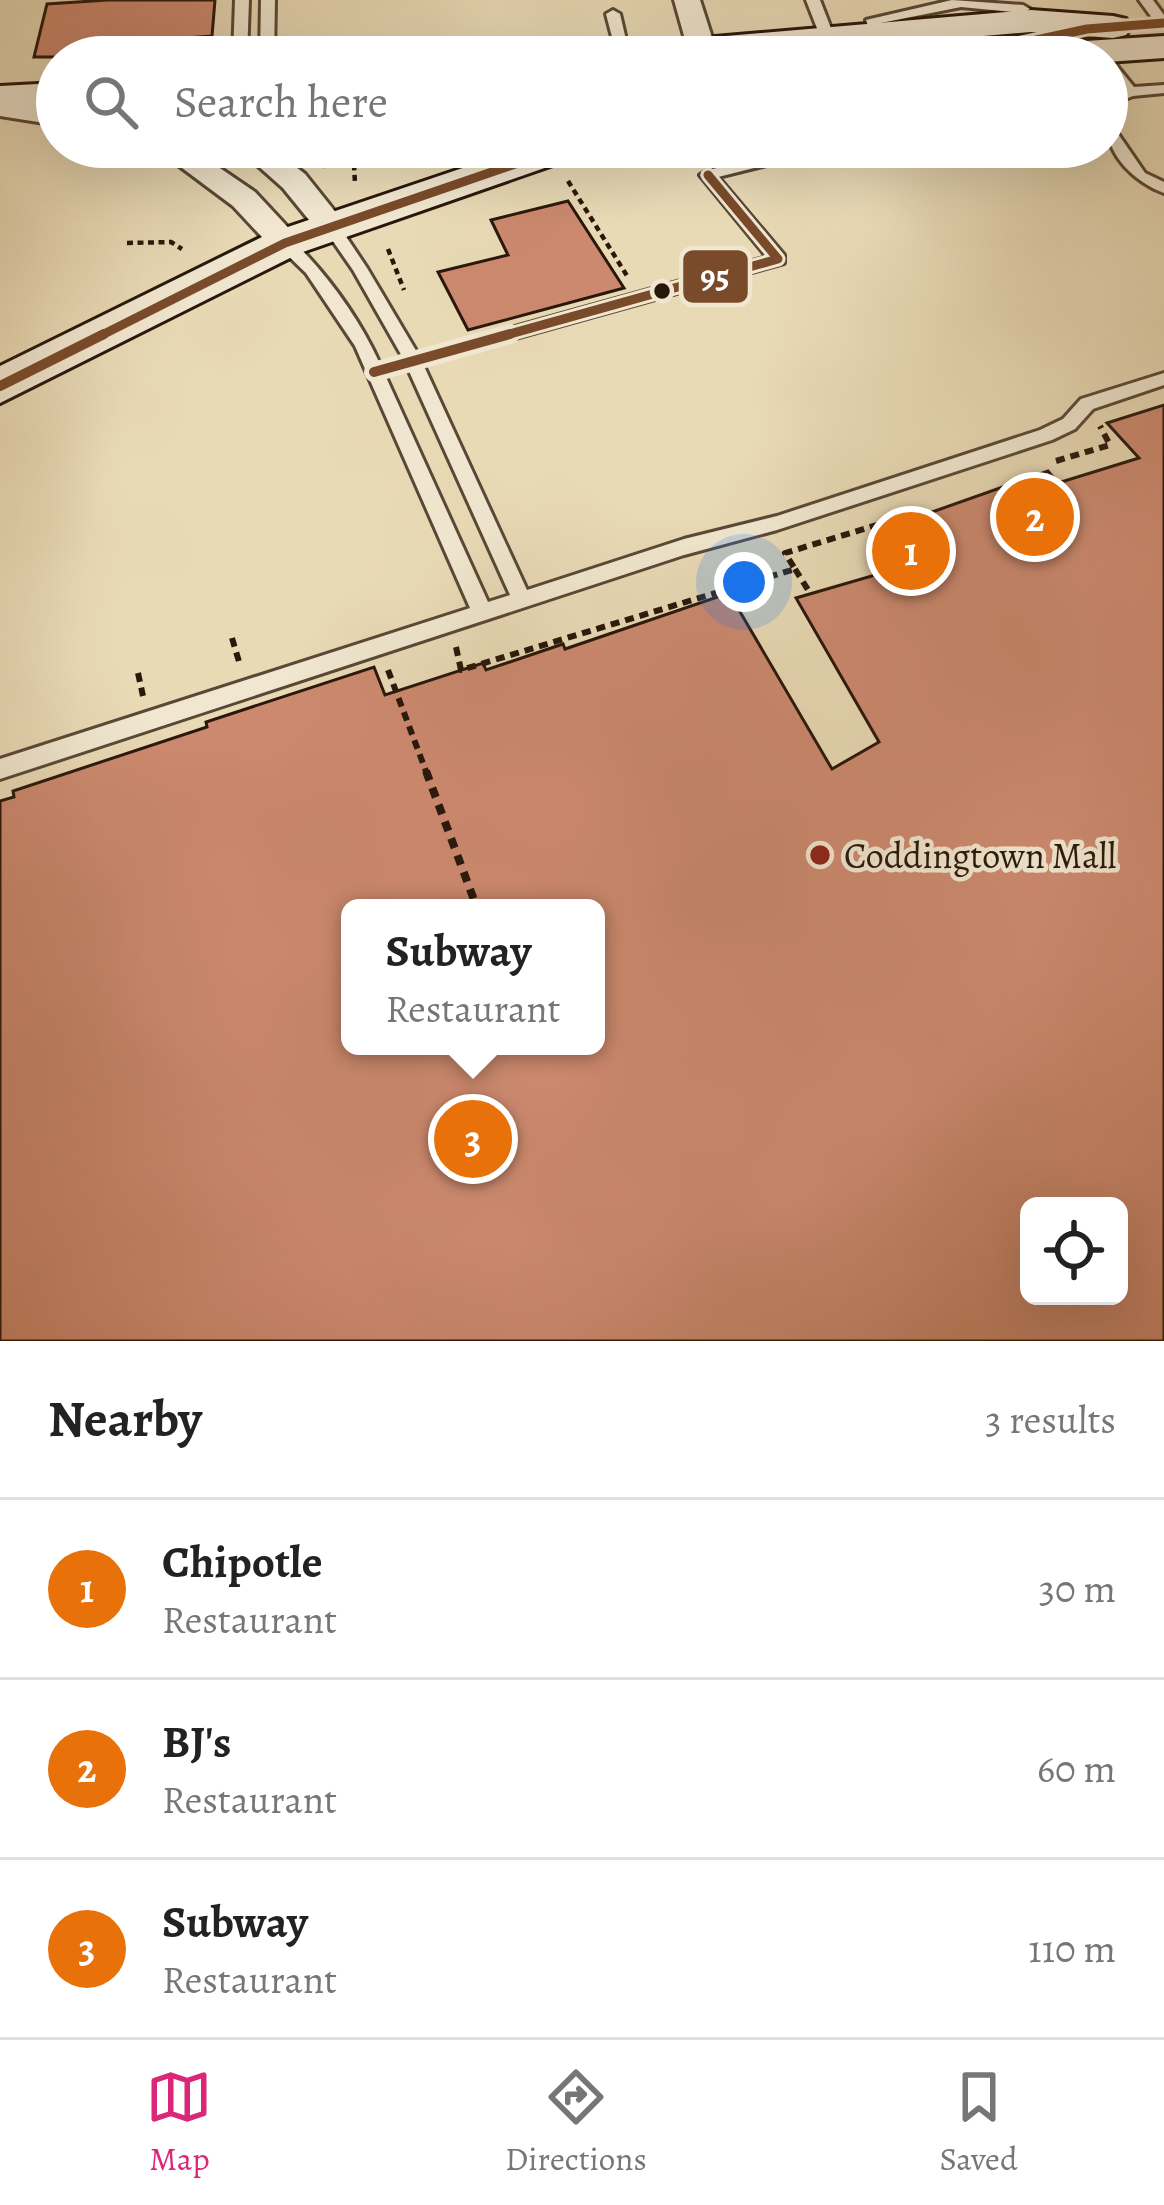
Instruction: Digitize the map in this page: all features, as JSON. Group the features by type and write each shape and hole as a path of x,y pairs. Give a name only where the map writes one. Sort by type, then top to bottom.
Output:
{"main road":[{"path":"827,36 1024,10 1077,36"},
{"path":"1128,39 1163,23"},
{"path":"1128,49 1164,47"},
{"path":"0,98 36,96"},
{"path":"1,355 329,224 551,168"}],"street":[{"path":"687,0 698,36"},
{"path":"0,107 36,113"},
{"path":"199,168 244,199 285,243"},
{"path":"277,168 329,224"}],"lane":[{"path":"241,36 242,0"},
{"path":"267,36 268,0"},
{"path":"813,0 827,36"},
{"path":"1146,0 1163,23"},
{"path":"877,32 873,20 960,2 1024,10"},
{"path":"613,14 619,36"},
{"path":"1128,89 1164,89"},
{"path":"1128,158 1141,176 1164,188"},
{"path":"374,372 778,259 708,175 739,168"},
{"path":"329,224 374,286 415,360 522,601"},
{"path":"285,243 324,284 363,345 482,612"},
{"path":"0,769 1046,435 1069,424 1087,404 1164,379"}],"path":[{"path":"354,168 355,184"},
{"path":"569,168 634,288"},
{"path":"127,243 171,242 182,249"},
{"path":"388,248 409,306"},
{"path":"1046,464 1109,445 1097,421 1114,416"},
{"path":"810,593 785,553 900,518 898,511 919,504"},
{"path":"742,555 756,580"},
{"path":"438,650 455,643 461,670 795,568"},
{"path":"232,638 240,665"},
{"path":"385,660 474,899"},
{"path":"138,673 143,696"}],"building":[{"path":"215,0 212,36 39,36 47,4"},
{"path":"568,201 624,288 468,330 438,272 508,255 491,220"},
{"name":"Coddingtown Mall","path":"1164,405 1164,1341 0,1341 0,801 14,797 13,791 374,667 385,695 483,663 486,670 563,644 565,649 729,593 832,769 879,742 796,598 903,567 885,540 940,522 932,512 1048,471 1058,483 1139,458 1107,423"}],"transit line":[{"name":"95","path":"1054,36 1164,23"},
{"name":"95","path":"0,386 285,243 504,168"},
{"name":"95","path":"374,372 778,259 708,175"}],"place":[{"name":"BJ's","path":"1035,517"},
{"name":"Chipotle","path":"911,551"},
{"name":"Coddingtown Mall","path":"820,855"},
{"name":"Subway","path":"473,1139"}]}
